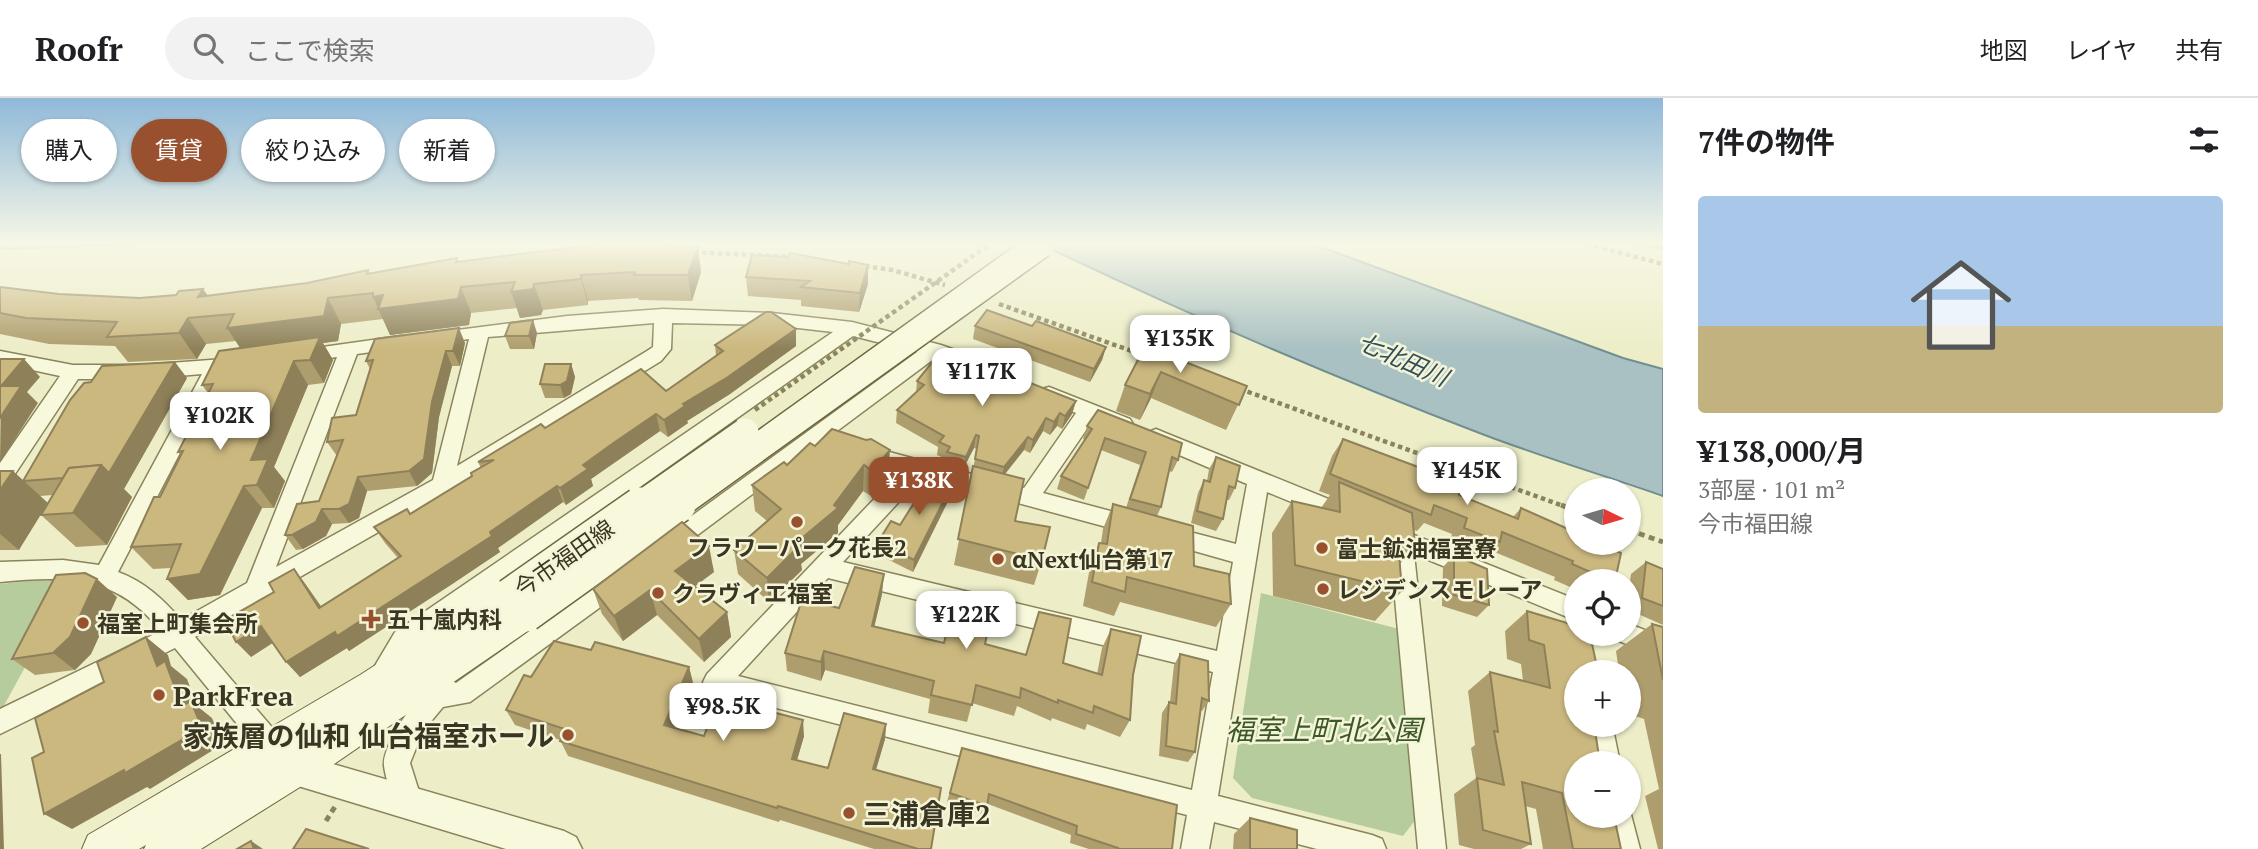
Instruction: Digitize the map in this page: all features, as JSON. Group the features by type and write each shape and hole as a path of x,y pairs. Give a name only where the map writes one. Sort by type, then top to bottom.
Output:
{"main road":[{"name":"今市福田線","path":"102,849 284,759 495,636 518,605 963,279"},
{"name":"今市福田線","path":"164,849 284,759 373,687 518,605 990,279"}],"street":[{"path":"0,722 178,634 442,485 654,356 662,349 663,315"},
{"path":"282,358 572,320 663,315 763,317 852,328 934,349 984,368"},
{"path":"373,687 404,640 852,328"},
{"path":"442,485 480,332"},
{"path":"256,590 350,349"},
{"path":"436,696 461,694 813,440 934,349"},
{"path":"0,357 73,373 215,367 255,362"},
{"path":"105,575 215,367"},
{"path":"0,480 73,373"},
{"path":"1032,388 1259,478 1564,611"},
{"path":"1028,498 1089,410"},
{"path":"813,440 1246,556"},
{"path":"916,468 716,682 1372,849"},
{"path":"1195,849 1259,478"},
{"path":"1401,539 1432,849"},
{"path":"823,567 1227,664"},
{"path":"0,572 67,569 105,575 132,586 154,605 284,759 409,804 564,849"},
{"path":"409,804 397,762 413,723 495,636"},
{"path":"1641,639 1663,648"},
{"path":"1622,828 1626,849"}],"path":[{"path":"1642,535 1663,542"},
{"path":"327,821 336,804"}],"green space":[{"path":"75,576 1,711 0,712 0,584"},
{"name":"福室上町北公園","path":"1261,593 1399,629 1417,818 1403,836 1252,798 1233,778"}],"water":[{"name":"七北田川","path":"1115,279 1408,279 1623,358 1663,369 1663,496 1642,489 1642,478 1610,478 1505,442 1370,390"}],"building":[{"path":"326,279 581,279 534,284 533,289 511,292 515,282 461,287 458,299 378,309 383,295 373,297 373,293 328,298 324,316 227,328 234,314 188,318 179,333 107,337 117,322 26,318 0,313 0,287 59,294 140,298 176,295 179,291 203,289 198,297"},
{"path":"779,279 864,279 860,293 801,287 810,281"},
{"path":"987,310 1032,326 1036,321 1106,347 1094,369 975,326"},
{"path":"766,312 771,312 796,329 728,377 683,404 685,406 664,420 656,414 583,465 588,469 560,488 557,486 490,532 492,536 337,636 335,632 286,662 261,626 236,642 225,620 274,592 269,583 294,569 319,608 401,556 374,527 407,509 410,514 494,460 478,462 541,424 545,428 641,369 666,391 723,351 715,345"},
{"path":"533,320 529,336 505,336 510,323"},
{"path":"459,328 453,351 446,351 432,402 424,459 409,471 358,477 349,504 339,509 322,509 316,522 292,535 285,535 297,504 319,501 343,440 327,442 332,418 356,415 373,360 366,361 375,339"},
{"path":"320,337 310,360 294,361 251,460 268,459 257,485 244,486 200,574 167,579 181,544 131,547 154,497 160,497 183,451 178,452 213,384 202,385 219,351"},
{"path":"1147,342 1169,351 1167,355 1247,386 1239,405 1161,372 1150,394 1125,385"},
{"path":"947,350 1076,401 1065,416 1060,413 1054,422 1046,418 1033,440 1028,437 1004,467 975,459 979,436 976,435 966,457 947,452 950,447 939,442 944,436 897,410 924,385 917,381 934,360"},
{"path":"0,359 24,359 1,386 21,386 0,418"},
{"path":"175,362 109,473 101,465 69,468 63,478 23,481 70,400 84,383 91,382 102,366"},
{"path":"545,364 571,364 567,381 560,385 540,384"},
{"path":"1098,410 1182,443 1178,460 1172,457 1161,507 1130,499 1146,452 1105,438 1088,488 1061,476 1092,429 1087,426"},
{"path":"832,429 866,440 871,439 890,450 872,471 864,465 834,505 838,508 797,542 800,545 767,578 734,550 781,509 752,485 784,462 787,465 810,443 815,446"},
{"path":"1343,439 1461,483 1459,495 1518,519 1521,508 1564,527 1564,555 1621,555 1618,569 1583,569 1572,564 1573,561 1502,532 1500,542 1464,528 1467,518 1434,505 1431,515 1330,474"},
{"path":"1216,457 1240,466 1235,488 1229,486 1223,519 1197,511 1204,480 1210,482"},
{"path":"101,465 73,513 41,515 69,468"},
{"path":"973,466 1024,479 1015,521 1050,527 1042,560 958,539"},
{"path":"935,470 956,476 914,560 878,542 891,521 900,525"},
{"path":"0,471 13,471 0,490"},
{"path":"1339,482 1412,513 1415,545 1398,541 1402,591 1295,565 1292,501 1340,512"},
{"path":"1113,504 1193,526 1194,566 1229,574 1231,604 1127,577 1125,592 1092,582 1099,543 1107,544"},
{"path":"682,522 709,546 675,571 727,612 699,639 650,590 614,616 593,589"},
{"path":"1454,555 1487,569 1489,605 1454,595"},
{"path":"1646,562 1663,569 1663,606 1642,598"},
{"path":"855,567 884,574 872,626 944,643 956,592 994,601 985,644 1026,655 1039,612 1071,619 1063,663 1102,675 1111,629 1141,636 1133,675 1130,720 1094,706 1093,713 1058,700 1058,703 1021,688 1020,698 976,685 972,705 931,695 934,681 824,651 821,662 785,653 802,599 839,608"},
{"path":"85,573 97,579 70,637 53,653 12,659 56,575"},
{"path":"1527,611 1564,622 1564,646 1593,646 1595,660 1564,660 1564,737 1596,737 1598,751 1564,751 1564,803 1562,793 1522,782 1531,844 1483,830 1477,778 1504,785 1494,731 1498,732 1490,672 1550,688 1544,645 1529,640"},
{"path":"1652,624 1663,627 1663,680"},
{"path":"146,637 157,666 165,661 182,706 191,701 202,728 125,773 124,770 44,814 32,758 44,752 35,718 104,682 97,662"},
{"path":"554,641 591,650 595,642 689,667 664,725 704,736 718,698 803,720 792,759 828,768 844,713 886,724 873,769 941,788 931,849 918,849 778,806 777,808 560,741 565,729 506,710 524,675 531,677"},
{"path":"1180,654 1208,661 1209,701 1202,698 1195,752 1166,746 1169,702 1176,704"},
{"path":"962,748 1177,805 1172,849 1118,849 1076,834 1077,826 989,794 987,806 950,793"},
{"path":"1250,818 1297,830 1297,849 1250,849"},
{"path":"1569,828 1617,828 1621,849 1573,849"},
{"path":"306,829 369,849 293,849"},
{"path":"251,841 254,849 237,849"}],"place":[{"name":"フラワーパーク花長2","path":"797,522"},
{"name":"富士鉱油福室寮","path":"1322,548"},
{"name":"αNext仙台第17","path":"998,559"},
{"name":"レジデンスモレーア","path":"1323,589"},
{"name":"クラヴィエ福室","path":"658,593"},
{"name":"五十嵐内科","path":"371,619"},
{"name":"福室上町集会所","path":"83,623"},
{"name":"ParkFrea","path":"159,695"},
{"name":"家族層の仙和 仙台福室ホール","path":"568,735"},
{"name":"三浦倉庫2","path":"849,813"}]}
